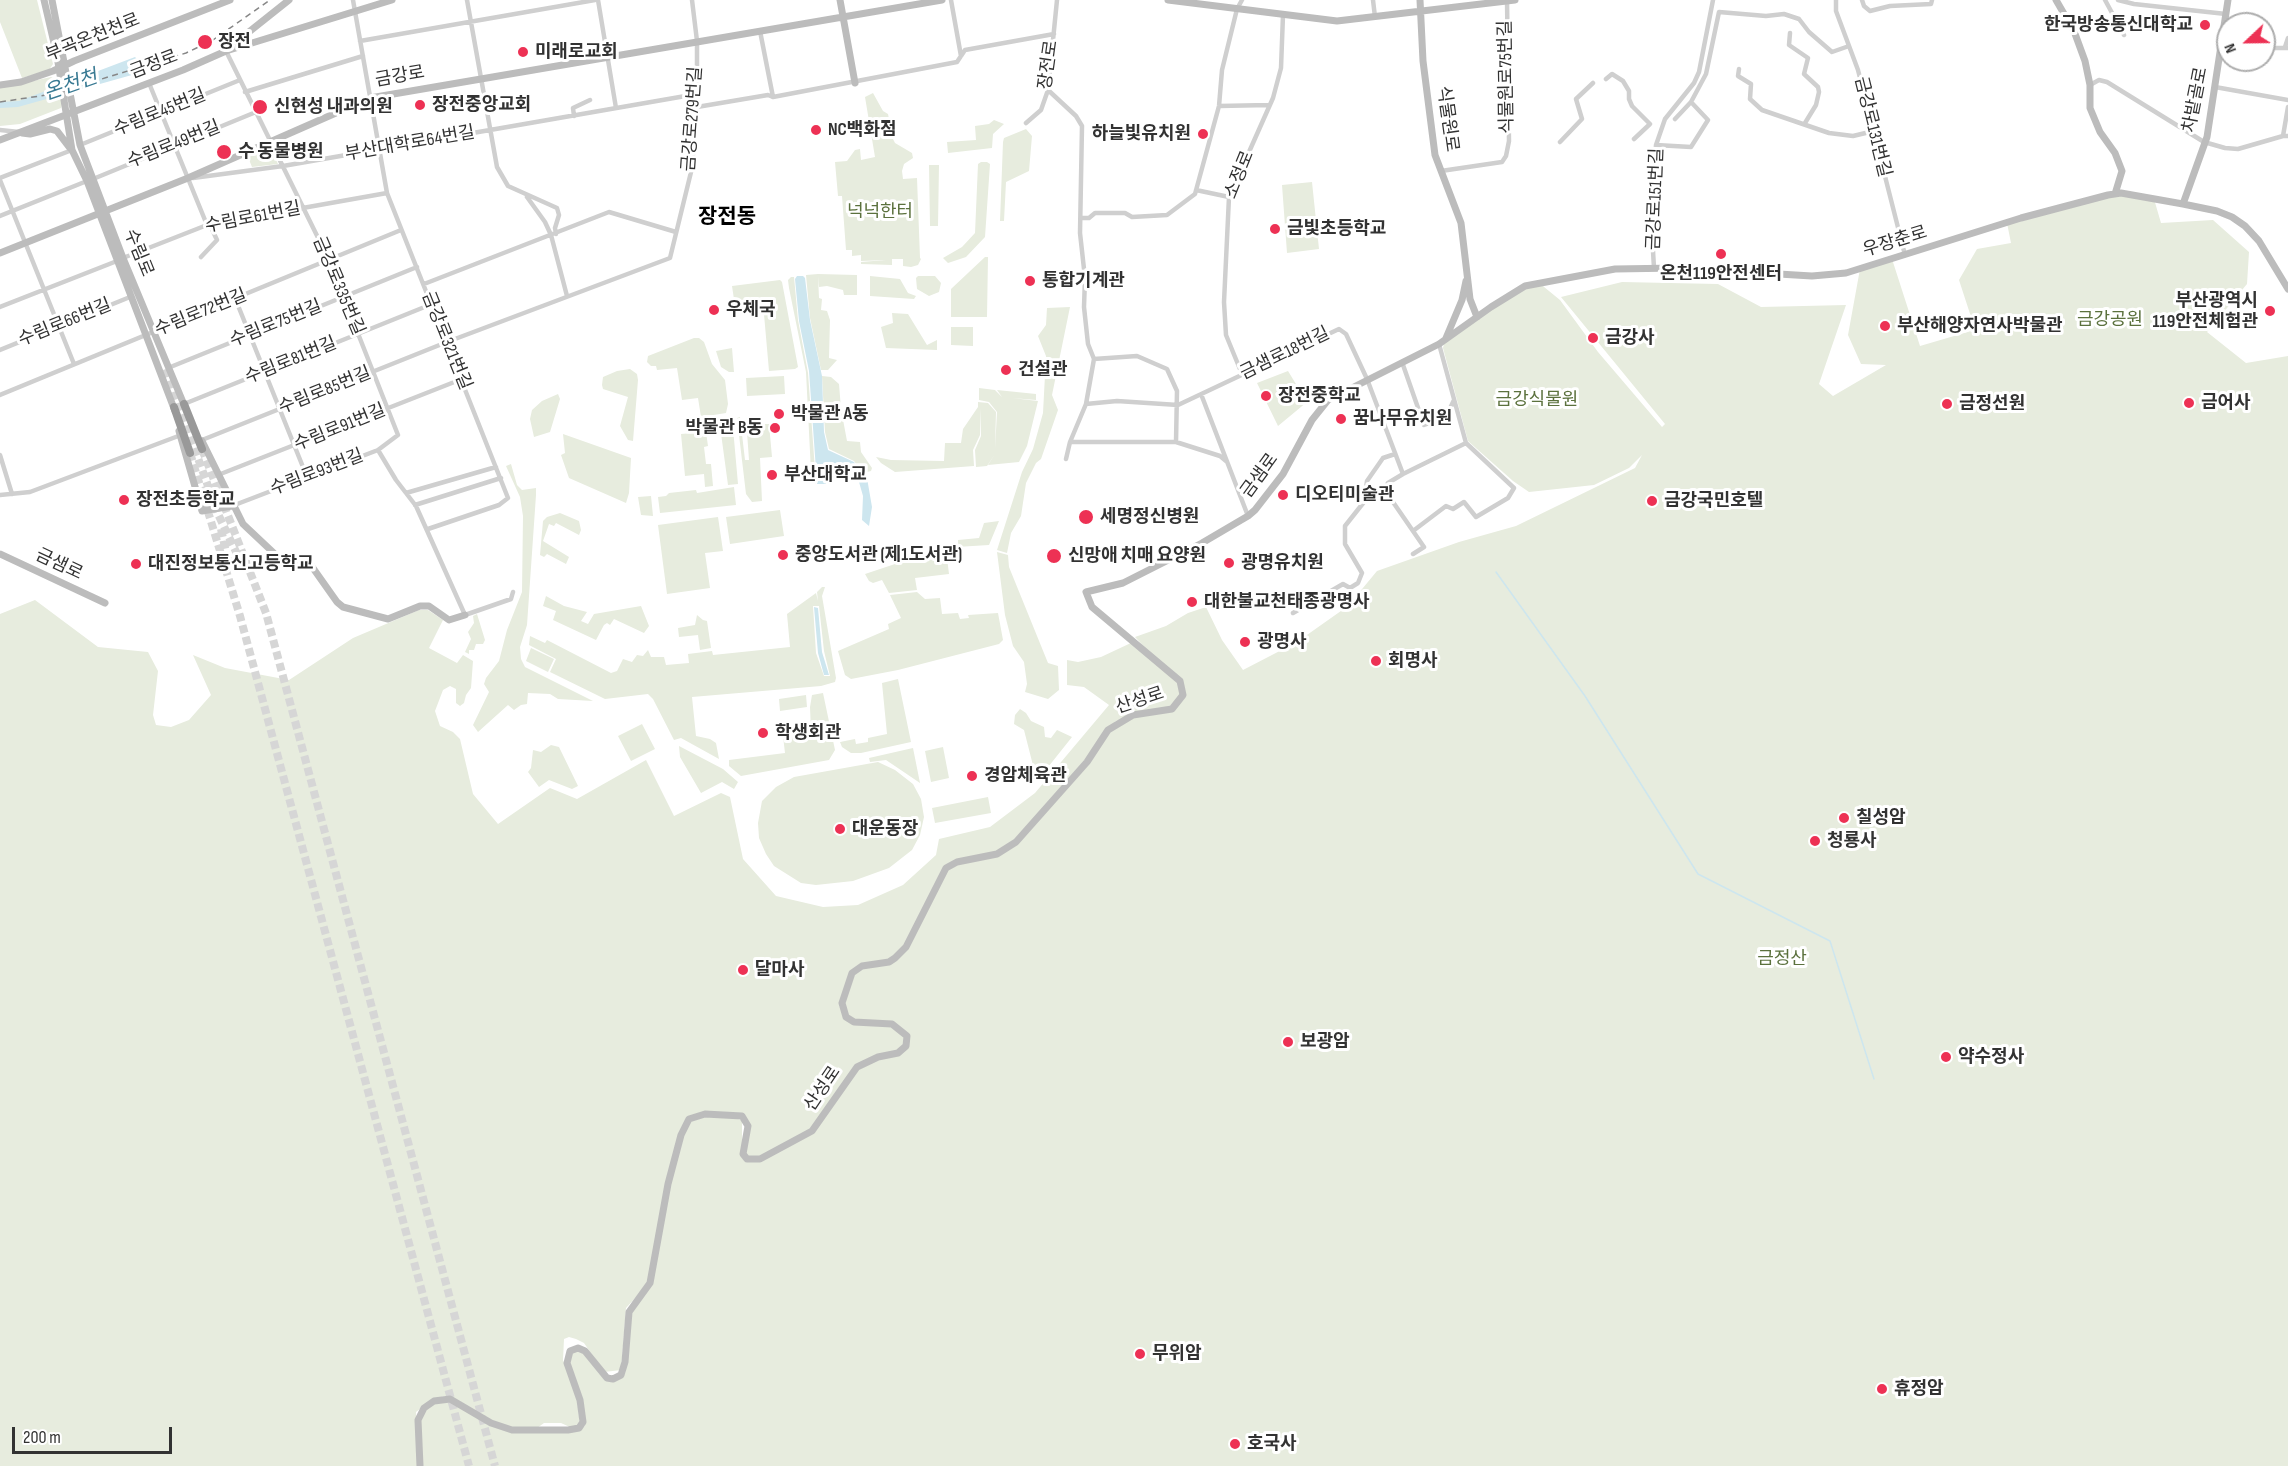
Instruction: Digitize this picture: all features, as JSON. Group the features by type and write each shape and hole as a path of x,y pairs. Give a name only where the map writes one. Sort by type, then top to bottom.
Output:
{"highway":[{"path":"184,404 202,444"},
{"path":"174,407 190,453"}],"main road":[{"name":"수림로","path":"44,0 63,69"},
{"name":"수림로","path":"52,0 71,112 90,180 150,333 174,407"},
{"name":"부곡온천천로","path":"0,85 21,82 63,69 229,0"},
{"path":"226,51 289,0"},
{"name":"금정로","path":"0,140 226,51 392,0"},
{"path":"840,0 855,83"},
{"name":"금강로","path":"0,253 188,178 369,98 942,0"},
{"path":"1168,0 1337,21 1515,0"},
{"name":"식물원로","path":"1420,0 1424,61 1435,155 1461,223 1470,298 1477,317"},
{"path":"2056,0 2074,31 2085,61 2090,85 2090,108 2100,132 2115,153 2122,171 2115,194"},
{"name":"차밭골로","path":"2183,204 2207,137 2219,72"},
{"name":"수림로","path":"71,112 72,150 90,180"},
{"path":"19,132 30,134 50,129 57,131 72,150"},
{"name":"우장춘로","path":"1477,317 1525,286 1615,269 1678,268 1812,276 1846,273 2021,218 2115,194 2183,204 2217,211 2232,217 2245,226 2259,241 2286,285"},
{"name":"수림로","path":"120,259 130,297 168,368 184,404"},
{"name":"식물원로","path":"1442,342 1462,300 1467,275"},
{"name":"금샘로","path":"1086,592 1123,583 1202,543 1248,516 1283,474 1312,420 1328,400 1442,342 1477,317"},
{"path":"182,435 202,511 232,506"},
{"path":"202,444 243,524 278,557 308,561 343,607 388,619 420,606 429,606 449,620 465,615"},
{"name":"금샘로","path":"0,554 105,603"},
{"name":"산성로","path":"420,1466 418,1420 428,1404 440,1399 450,1399 491,1423 512,1430 568,1430 581,1426 583,1421 580,1400 567,1366 567,1357 572,1350 582,1348 607,1378 616,1378 622,1372 628,1316 636,1300 650,1283 668,1184 681,1135 689,1119 705,1114 742,1116 748,1126 743,1154 747,1159 753,1160 760,1159 813,1131 855,1068 899,1052 907,1044 907,1036 891,1023 856,1022 846,1017 842,1003 852,973 862,966 889,962 895,958 906,947 946,868 957,862 997,854 1017,842 1087,762 1108,730 1132,716 1155,713 1174,707 1183,693 1180,681 1092,607 1086,592"}],"street":[{"path":"353,0 369,98"},
{"name":"부산대학로64번길","path":"467,0 489,130"},
{"path":"360,40 596,0 616,108"},
{"name":"금강로279번길","path":"447,342 670,258 692,168 697,106 697,41 692,0"},
{"path":"951,0 961,56"},
{"name":"장전로","path":"1026,123 1041,110 1048,90 1057,0"},
{"path":"1081,218 1089,218 1095,213 1125,213 1132,217 1167,215 1189,200 1196,190 1220,106 1222,70 1237,9 1242,0"},
{"path":"1373,0 1375,17"},
{"name":"식물원로75번길","path":"1441,171 1502,162 1506,156 1509,141 1507,0"},
{"name":"금강로151번길","path":"1654,268 1651,217 1656,145 1665,119 1694,83 1699,72 1713,0"},
{"name":"금강로131번길","path":"1836,0 1836,11 1858,70 1905,255"},
{"path":"1862,0 1864,6 1870,11 1890,6 1931,4 1932,0"},
{"path":"2105,0 2124,35"},
{"path":"2118,0 2134,4 2216,13"},
{"path":"1675,119 1691,102 1706,74 1719,12 1766,16 1784,14 1799,19 1809,32 1832,52 1849,46"},
{"name":"소정로","path":"1242,374 1226,334 1224,290 1229,197 1269,105 1281,68 1283,15"},
{"path":"760,31 773,97"},
{"path":"1790,33 1789,45 1808,58 1804,74 1818,87 1819,92 1816,105 1805,123"},
{"path":"697,106 768,95 773,97 855,83 957,62 965,50 1054,34"},
{"path":"2287,48 2288,38"},
{"name":"금강로335번길","path":"226,51 329,260 398,435"},
{"path":"245,92 363,56"},
{"path":"1739,69 1738,76 1751,84 1750,99 1762,110 1829,133 1852,136 1874,131"},
{"path":"1606,79 1612,74 1623,81 1629,92 1632,106 1650,124 1634,139"},
{"name":"수림로45번길","path":"80,145 240,80"},
{"path":"2090,85 2099,80 2107,82 2204,142 2225,148 2238,149 2285,136 2288,107"},
{"path":"148,83 188,178 218,240 201,257"},
{"path":"1560,142 1582,119 1576,99 1593,83"},
{"path":"2215,87 2288,100"},
{"path":"1048,90 1076,116 1082,126 1081,218 1085,324 1088,344 1094,359 1086,404 1070,442 1066,459"},
{"name":"부산대학로64번길","path":"188,178 283,166 697,94"},
{"name":"금강로321번길","path":"369,98 387,194 508,494 507,501 499,506 428,529"},
{"path":"574,116 573,108 590,100"},
{"path":"1656,145 1691,147 1708,120 1691,102"},
{"path":"1220,106 1269,105"},
{"name":"수림로49번길","path":"0,216 256,112"},
{"path":"0,130 19,132"},
{"path":"489,130 497,168 508,186 557,208 559,215 554,234 567,296"},
{"path":"72,150 0,179 74,364"},
{"path":"1196,190 1229,197"},
{"name":"수림로61번길","path":"0,307 209,225 387,194"},
{"path":"525,195 554,234"},
{"path":"424,284 609,212 676,232"},
{"name":"수림로72번길","path":"0,395 401,230"},
{"name":"수림로75번길","path":"168,368 417,267"},
{"name":"수림로66번길","path":"0,350 130,297"},
{"path":"235,298 307,477"},
{"name":"수림로81번길","path":"184,404 432,304"},
{"name":"금샘로18번길","path":"1178,405 1339,328 1346,334 1367,379"},
{"name":"수림로85번길","path":"202,444 280,409 447,342"},
{"path":"1413,531 1446,506 1453,509 1464,502 1476,517 1508,498 1514,488 1466,443 1442,342"},
{"path":"1094,359 1137,356 1167,369 1177,391 1176,442"},
{"path":"1402,362 1424,425 1446,417 1454,400"},
{"name":"수림로91번길","path":"218,475 462,379"},
{"path":"1367,379 1402,474"},
{"path":"1201,394 1248,516"},
{"path":"1086,404 1117,400 1178,405"},
{"path":"0,495 30,492 182,435"},
{"name":"수림로93번길","path":"232,506 378,450 398,435"},
{"path":"1070,442 1176,442 1220,456 1226,461"},
{"path":"1413,554 1424,547 1384,489 1388,483 1402,474 1466,443"},
{"path":"378,450 415,505 428,529 465,615 511,599 513,592"},
{"path":"1293,613 1343,584 1350,588 1358,583 1362,573 1346,544 1345,526 1364,502 1367,481 1383,458 1395,454"},
{"path":"0,455 12,494"},
{"path":"406,493 496,467"},
{"path":"415,505 501,478"}],"green space":[{"path":"0,0 37,0 53,64 49,70 22,78 0,22"},
{"path":"51,77 57,80 61,108 20,124 0,126 0,88"},
{"name":"넉넉한터","path":"873,93 883,111 888,114 895,143 912,153 913,158 904,164 902,171 903,179 917,178 921,259 918,265 911,267 903,266 903,259 892,259 892,265 861,264 861,262 886,260 861,261 861,255 852,256 852,250 846,250 842,196 838,196 835,162 847,161 855,150 860,149 861,160 875,157 865,97"},
{"path":"994,120 1004,124 993,134 992,148 948,153 947,142 976,140 975,126 989,124"},
{"path":"1026,129 1032,136 1029,171 1006,182 1004,221 1000,221 1004,138"},
{"path":"270,147 278,164 252,167 248,157"},
{"path":"981,162 990,164 985,237 966,257 948,263 943,258 962,247 975,233 978,164"},
{"path":"929,165 939,165 938,226 930,226"},
{"path":"1312,182 1319,249 1287,253 1282,185"},
{"name":"금정산","path":"2115,194 2154,199 2161,223 2213,220 2249,252 2247,284 2207,332 2246,363 2288,356 2288,1466 422,1466 419,1422 431,1403 447,1399 490,1425 565,1433 585,1426 584,1412 568,1365 570,1356 576,1350 582,1351 608,1380 625,1374 630,1313 651,1286 670,1184 682,1134 689,1122 701,1116 725,1116 742,1120 742,1145 750,1162 813,1133 856,1069 875,1059 900,1053 908,1044 900,1027 851,1019 842,1005 852,974 862,967 892,962 906,950 946,870 957,863 998,856 1017,842 1107,733 1133,717 1174,710 1185,690 1135,637 1166,626 1188,613 1206,607 1222,640 1243,670 1297,642 1348,606 1377,571 1459,542 1516,526 1635,468 1642,455 1629,468 1594,485 1529,492 1513,481 1468,441 1443,348 1445,339 1491,307 1538,282 1560,300 1598,352 1662,427 1665,424 1561,297 1622,282 1718,284 1761,307 1846,305 1819,384 1833,396 1886,365 1861,364 1848,335 1860,269 1892,259 1920,346 2012,319 1973,323 1959,280 1977,249 2011,243 2007,223"},
{"path":"985,257 988,257 987,317 951,317 951,289"},
{"path":"806,275 857,275 857,295 844,295 843,290 827,286 819,287 818,276 819,298 822,299 821,310 827,311 830,320 829,358 837,360 828,370 821,370 810,318"},
{"path":"870,276 900,279 908,293 916,296 914,299 870,296"},
{"path":"935,276 941,283 939,292 929,296 917,289 916,278"},
{"path":"794,277 798,320 808,373 816,484 813,484 811,472 806,372 789,288 788,280"},
{"path":"780,280 798,367 769,371 763,303 735,306 732,286"},
{"path":"1070,307 1052,395 1058,410 1041,459 1036,463 1026,483 1021,516 1011,533 1007,553 997,550 1022,472 1033,449 1043,413 1046,356 1038,336 1046,325 1047,308"},
{"path":"892,313 908,314 927,345 937,340 937,350 886,348 881,327 893,323"},
{"path":"951,327 973,327 973,346 951,345"},
{"path":"699,338 704,342 712,364 725,380 728,404 726,413 701,417 698,398 682,400 677,368 657,370 656,366 651,366 647,362 648,356"},
{"path":"732,348 734,372 729,372 721,367 716,351"},
{"path":"630,369 637,374 638,380 633,441 628,440 620,426 628,397 603,389 602,385 603,377"},
{"path":"1288,371 1307,402 1278,426 1257,383"},
{"path":"784,376 785,394 747,396 746,378"},
{"path":"822,376 831,377 839,384 847,441 860,442 861,452 872,468 871,471 863,473 854,461 829,449 825,432"},
{"path":"979,388 995,390 1002,397 997,390 1036,394 1036,400 1012,398 1038,401 1027,446 1019,462 988,465 995,454 987,466 976,467 975,450 981,436 981,408 980,435 973,450 974,466 895,472 876,457 891,460 944,461 945,443 961,443 963,429 978,407 978,402 988,403 996,412 995,449 997,412 989,402 979,400"},
{"path":"558,394 560,399 550,432 534,437 530,419 532,410 542,401"},
{"path":"740,417 745,460 749,460 746,418 756,419 757,424 769,424 772,457 760,458 762,501 752,502 746,494 737,418"},
{"path":"729,421 733,428 738,484 728,485 720,426 696,429 695,425"},
{"path":"706,432 708,446 704,447 706,464 711,464 713,486 705,487 704,474 685,476 681,434"},
{"path":"563,434 631,458 629,493 626,503 569,478 561,455 565,453"},
{"path":"831,462 846,469 852,477 840,478 827,484 825,468"},
{"path":"511,464 517,485 522,490 536,488 527,625 520,647 521,659 525,667 593,701 558,699 550,694 528,693 527,704 514,710 508,705 478,732 473,725 489,692 484,684 499,661 507,630 522,592 523,516 520,497 506,466"},
{"path":"734,487 736,505 660,513 658,497 669,493 696,490 697,493"},
{"path":"651,496 653,516 641,515 638,497"},
{"path":"780,510 784,536 730,544 726,517"},
{"path":"560,513 579,521 581,530 579,535 556,523 554,526 549,524 543,541 569,557 566,564 547,554 544,557 540,555 543,521 547,517"},
{"path":"718,517 723,551 705,553 710,588 667,594 658,525"},
{"path":"999,521 989,545 940,548 940,546 958,544 958,540 979,538 984,523"},
{"path":"997,552 1008,555 1009,567 1048,663 1058,666 1059,690 1048,699 1025,692 1027,684 1024,662 1013,646 1005,615"},
{"path":"947,558 949,574 915,578 917,590 889,593 882,580 873,583 865,574 901,562"},
{"path":"825,587 822,596 835,682 821,686 692,697 696,736 716,743 719,759 681,738 674,740 653,699 648,694 605,699 550,672 556,659 529,645 530,636 545,643 547,640 611,673 617,671 623,659 632,662 637,655 643,656 648,650 651,657 664,657 666,665 689,663 688,654 712,651 713,655 790,647 787,614 816,593 818,601 817,592","holes":["813,606 819,606 824,651 830,676 824,676 816,653"]},
{"path":"917,592 925,599 940,598 942,614 958,613 960,619 969,618 968,615 998,613 1003,640 999,644 898,670 851,679 845,675 838,651 889,629 888,624 901,618 890,595"},
{"path":"546,596 564,606 587,612 581,621 588,624 594,614 641,606 649,626 644,633 614,619 610,625 607,623 604,625 596,640 553,620 556,611 543,606"},
{"path":"35,600 98,647 148,652 158,671 153,715 156,725 171,727 189,720 211,695 193,655 225,668 289,680 353,638 419,610 428,610 443,620 429,648 457,663 463,655 473,661 471,688 464,703 460,706 456,703 456,689 450,686 443,690 435,711 440,726 453,732 460,739 473,794 498,824 550,788 577,799 646,760 674,816 721,793 730,797 743,859 776,896 823,907 858,905 903,885 936,855 939,839 990,827 1035,793 1109,705 1084,687 1067,685 1067,660 1078,662 1101,657 1133,642 1180,683 1181,693 1172,707 1116,721 1085,763 1017,840 998,853 945,868 904,947 892,960 861,965 843,992 839,1005 847,1021 891,1024 906,1037 906,1044 899,1051 856,1065 811,1131 758,1159 746,1156 747,1119 730,1114 686,1120 676,1142 648,1284 626,1308 621,1370 604,1372 584,1343 569,1337 564,1339 563,1360 577,1399 580,1425 572,1428 561,1423 544,1423 537,1428 513,1429 490,1421 445,1396 433,1399 416,1412 418,1466 0,1466 0,614"},
{"path":"477,614 485,640 483,644 476,644 474,650 469,650 469,654 465,652 471,639 468,632 474,623 473,616"},
{"path":"697,615 707,621 711,648 700,650 698,635 679,637 678,628 695,625"},
{"path":"531,648 554,659 548,672 526,661"},
{"path":"898,679 911,742 861,753 851,753 842,747 840,742 855,739 856,744 868,742 868,738 887,734 882,683"},
{"path":"823,693 835,750 829,760 741,776 729,766 729,760 785,753 783,736 811,731 812,695"},
{"path":"806,695 807,707 780,711 779,699"},
{"path":"1020,709 1031,721 1044,727 1045,737 1051,738 1057,730 1072,737 1037,781 1024,730 1014,724 1015,715"},
{"path":"642,724 655,749 631,761 618,736"},
{"path":"551,745 559,747 578,786 572,789 549,780 539,787 528,772 531,768 533,750 541,752"},
{"path":"679,746 723,769 738,782 734,789 722,782 701,793 680,757"},
{"path":"943,747 949,778 931,782 925,751"},
{"path":"913,748 920,783 886,760 870,762 869,758"},
{"name":"대운동장","path":"878,762 895,770 913,784 921,799 924,817 920,835 912,850 889,868 853,881 816,885 801,883 774,866 759,838 758,823 762,801 776,787 794,777"},
{"path":"988,797 991,813 935,823 932,808"}],"water":[{"name":"온천천","path":"135,57 140,62 139,73 18,107 0,108 0,102 19,101"},
{"path":"797,276 805,278 810,320 822,376 824,432 828,450 854,462 867,478 872,507 869,526 862,520 863,496 859,482 847,468 830,462 825,468 826,484 817,484 809,371 799,321 795,279"},
{"path":"814,607 818,608 822,652 829,675 824,675 818,653"}],"waterway":[{"path":"1496,572 1585,696 1698,874 1830,941 1874,1079"}],"tunnel":[{"path":"166,369 218,514 238,556"},
{"path":"202,449 266,613 495,1466"},
{"path":"190,453 240,616 469,1466"},
{"path":"221,529 229,566"}],"railway":[{"path":"0,102 53,94 186,53 213,40 270,0"}],"place":[{"name":"한국방송통신대학교","path":"2205,25"},
{"name":"장전","path":"205,42"},
{"name":"미래로교회","path":"523,52"},
{"name":"장전중앙교회","path":"420,105"},
{"name":"신현성 내과의원","path":"260,107"},
{"name":"NC백화점","path":"816,130"},
{"name":"하늘빛유치원","path":"1203,134"},
{"name":"수 동물병원","path":"224,152"},
{"name":"금빛초등학교","path":"1275,229"},
{"name":"온천119안전센터","path":"1721,254"},
{"name":"통합기계관","path":"1030,281"},
{"name":"우체국","path":"714,310"},
{"name":"부산광역시 119안전체험관","path":"2270,311"},
{"name":"부산해양자연사박물관","path":"1885,326"},
{"name":"금강사","path":"1593,338"},
{"name":"건설관","path":"1006,370"},
{"name":"장전중학교","path":"1266,396"},
{"name":"금어사","path":"2189,403"},
{"name":"금정선원","path":"1947,404"},
{"name":"박물관 A동","path":"779,414"},
{"name":"꿈나무유치원","path":"1341,419"},
{"name":"박물관 B동","path":"775,428"},
{"name":"부산대학교","path":"772,475"},
{"name":"디오티미술관","path":"1283,495"},
{"name":"장전초등학교","path":"124,500"},
{"name":"금강국민호텔","path":"1652,501"},
{"name":"세명정신병원","path":"1086,517"},
{"name":"중앙도서관 (제1도서관)","path":"783,555"},
{"name":"신망애 치매 요양원","path":"1054,556"},
{"name":"광명유치원","path":"1229,563"},
{"name":"대진정보통신고등학교","path":"136,564"},
{"name":"대한불교천태종광명사","path":"1192,602"},
{"name":"광명사","path":"1245,642"},
{"name":"회명사","path":"1376,661"},
{"name":"학생회관","path":"763,733"},
{"name":"경암체육관","path":"972,776"},
{"name":"칠성암","path":"1844,818"},
{"name":"대운동장","path":"840,829"},
{"name":"청룡사","path":"1815,841"},
{"name":"달마사","path":"743,970"},
{"name":"보광암","path":"1288,1042"},
{"name":"약수정사","path":"1946,1057"},
{"name":"무위암","path":"1140,1354"},
{"name":"휴정암","path":"1882,1389"},
{"name":"호국사","path":"1235,1444"}],"district":[{"name":"장전동","path":"727,218"}],"park label":[{"name":"금강공원","path":"2110,320"},
{"name":"금강식물원","path":"1537,400"}]}
